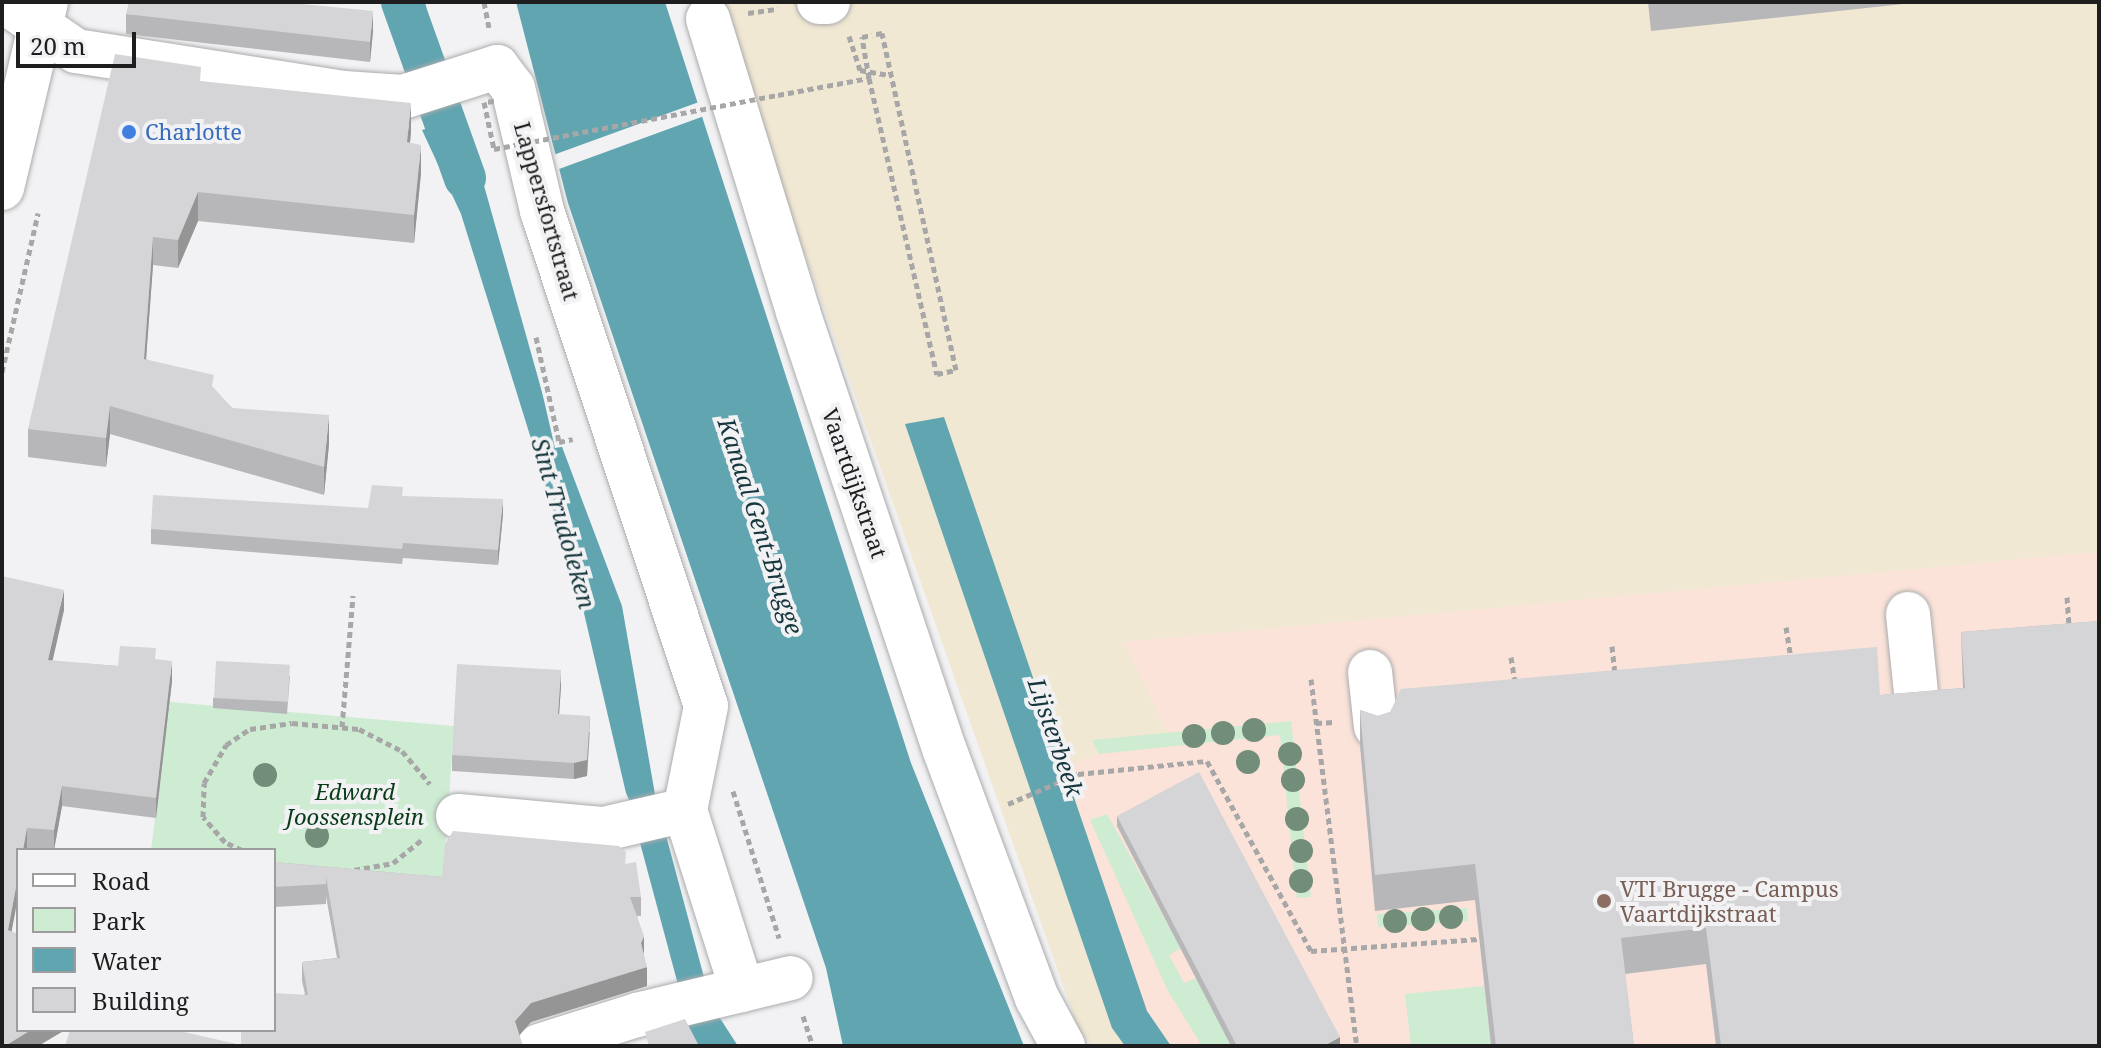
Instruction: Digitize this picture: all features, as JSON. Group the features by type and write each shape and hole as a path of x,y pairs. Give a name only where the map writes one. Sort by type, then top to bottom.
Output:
{"street":[{"name":"Lappersfortstraat","path":"5,2 43,14 76,51 141,64 403,97 497,67 513,88 542,211 706,706 659,816"},
{"path":"2,188 43,14"},
{"name":"Vaartdijkstraat","path":"708,19 798,312 945,751 1037,998 1063,1046"},
{"path":"1908,614 1917,703"},
{"path":"1370,672 1376,723"},
{"path":"442,812 604,829 659,816 713,997"},
{"path":"539,1046 637,1015 791,978"}],"path":[{"path":"708,19 822,2 853,40 860,70 889,75"},
{"path":"882,33 889,75 956,370 937,374 862,37 882,33"},
{"path":"494,101 484,102 494,149 869,78"},
{"path":"342,727 353,595"},
{"path":"2067,597 2070,641"},
{"path":"1786,627 1793,670"},
{"path":"1612,646 1616,687"},
{"path":"1511,657 1517,697"},
{"path":"1311,679 1342,950 1357,1046"},
{"path":"238,848 225,842 203,817 204,783 226,745 264,727 292,723 359,729 402,751 442,812 393,863 345,870"},
{"path":"1316,723 1376,723"},
{"path":"1024,797 1078,774 1207,761 1311,951 1479,939"},
{"path":"729,777 791,978"}],"shaded area":[{"path":"716,2 2099,2 2099,1046 1092,1046 1078,1028"},
{"name":"VTI Brugge - Campus Vaartdijkstraat","path":"2099,552 2099,1046 1171,1046 1147,1011 1072,791 1084,785 1072,764 1099,754 1092,740 1168,733 1124,642"}],"green space":[{"name":"Edward Joossensplein","path":"170,702 454,726 442,896 276,881 276,848 151,848"},
{"path":"1291,721 1311,897 1297,898 1280,735 1099,754 1092,740"},
{"path":"1107,814 1181,948 1169,955 1184,983 1196,978 1231,1046 1202,1046 1168,991 1090,820"},
{"path":"1467,908 1468,921 1378,927 1377,914"},
{"path":"1484,986 1491,1046 1411,1046 1405,994"}],"water":[{"path":"384,2 425,2 435,45 401,55"},
{"name":"Kanaal Gent-Brugge","path":"516,2 665,2 911,763 1024,1046 843,1046 826,968 568,203"},
{"path":"465,118 544,399 622,606 656,800 630,802 626,793 580,596 461,214 422,130"},
{"path":"944,417 1147,1011 1171,1046 1125,1046 1112,1028 905,424"},
{"path":"664,828 706,985 680,992 638,835"},
{"path":"714,1009 738,1046 695,1046 682,1018"}],"pier":[{"path":"699,102 704,116 556,170 551,156"},
{"path":"516,279 548,398 567,446 555,448"}],"building":[{"path":"129,2 282,2 373,11 370,42 126,14"},
{"path":"115,54 201,67 200,81 411,103 407,142 421,145 414,215 198,192 178,240 153,237 144,359 214,375 212,386 232,408 329,415 324,467 110,406 106,438 28,429"},
{"path":"372,485 403,487 402,496 503,499 498,550 403,543 402,549 151,529 153,495 368,508"},
{"path":"2,576 64,590 48,660 118,666 120,646 156,648 155,659 172,661 156,798 62,786 54,830 27,828 23,848 16,848 16,888 8,930 16,933 16,1032 28,1032 2,1046"},
{"path":"2099,621 2099,1046 1721,1046 1706,928 1621,938 1634,1046 1496,1046 1475,864 1375,875 1360,710 1378,716 1390,712 1401,689 1877,647 1880,695 1965,688 1961,632"},
{"path":"216,661 290,665 288,702 214,698"},
{"path":"457,664 561,670 558,714 590,716 587,760 574,763 452,755"},
{"path":"1199,772 1340,1037 1324,1046 1237,1046 1117,816"},
{"path":"453,831 619,846 626,852 625,864 636,862 641,897 630,897 644,936 641,943 647,967 531,1003 515,1021 523,1046 65,1046 69,1032 184,1032 241,1045 241,1032 276,1032 276,993 308,995 302,962 340,958 326,877 326,884 276,887 276,862 442,877 445,844"},
{"path":"685,1019 699,1046 649,1046 645,1032"}],"waterway":[{"name":"Sint Trudoleken","path":"402,2 465,178"}],"place":[{"name":"Charlotte","path":"129,132"},
{"name":"VTI Brugge - Campus Vaartdijkstraat","path":"1604,901"}],"water label":[{"name":"Lijsterbeek","path":"1056,737"}]}
